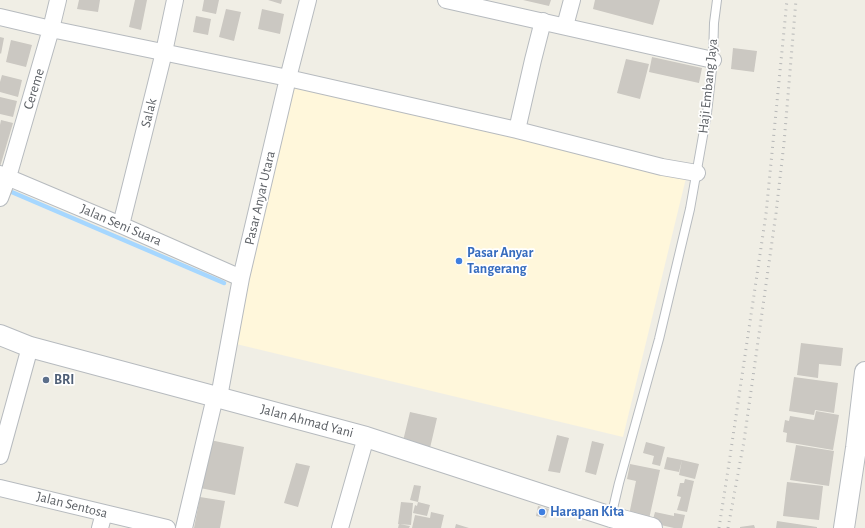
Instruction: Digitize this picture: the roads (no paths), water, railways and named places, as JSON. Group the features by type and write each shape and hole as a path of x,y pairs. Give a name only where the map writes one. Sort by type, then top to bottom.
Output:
{"street":[{"name":"Cereme","path":"3,185 51,29 58,0"},
{"name":"Salak","path":"121,225 164,52 175,0"},
{"name":"Pasar Anyar Utara","path":"184,528 217,397 240,278 308,0"},
{"path":"446,0 713,60"},
{"path":"565,26 572,0"},
{"path":"0,17 288,78 517,130 662,167 697,173"},
{"path":"517,130 543,21"},
{"name":"Jalan Seni Suara","path":"3,185 121,225 240,278"},
{"name":"Jalan Ahmad Yani","path":"0,335 30,347 366,437 609,522 652,528"},
{"path":"0,456 30,347"},
{"path":"844,528 856,448 865,372"},
{"path":"340,528 366,437"},
{"name":"Jalan Sentosa","path":"0,488 102,520 167,528"}],"lane":[{"name":"Haji Embang Jaya","path":"609,522 659,339 690,208 707,113 713,60 714,23 717,0"}],"waterway":[{"path":"7,190 224,283"}],"railway":[{"path":"719,528 766,214 787,0"},
{"path":"728,528 744,441 776,213 784,143 796,0"}],"place":[{"name":"Pasar Anyar Tangerang","path":"459,261"},
{"name":"BRI","path":"46,380"},
{"name":"Harapan Kita","path":"542,512"}]}
